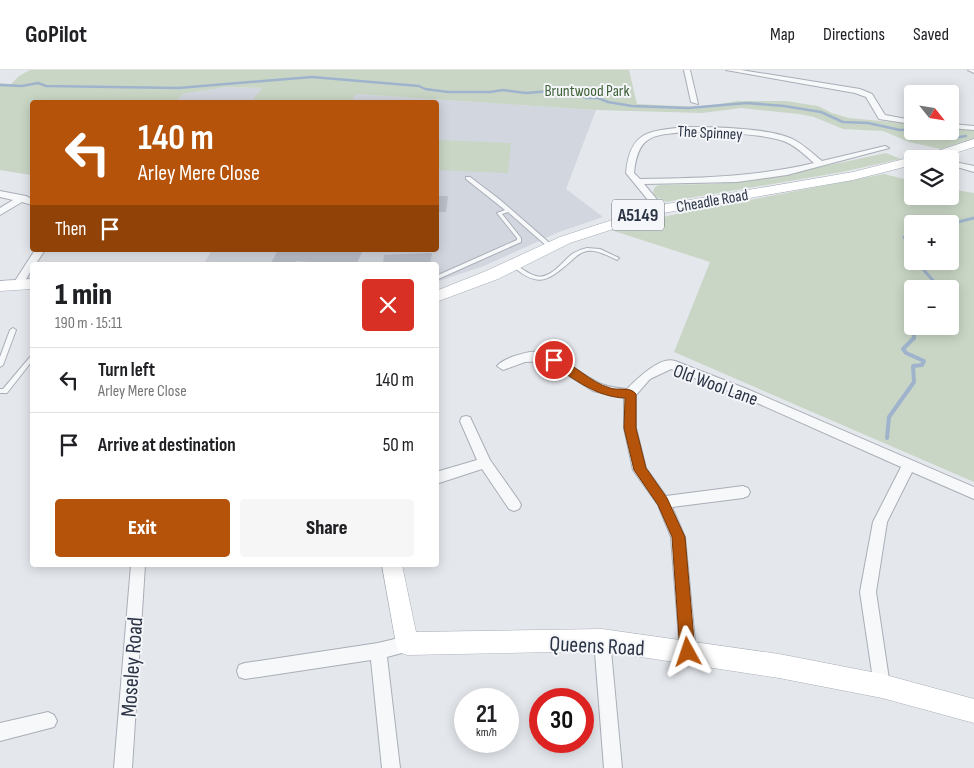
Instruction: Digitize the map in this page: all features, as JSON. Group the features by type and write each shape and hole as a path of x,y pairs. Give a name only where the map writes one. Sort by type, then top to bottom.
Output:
{"main road":[{"path":"954,150 974,143"},
{"name":"Cheadle Road","path":"439,296 513,265 580,234 660,208 853,176 904,163"},
{"path":"0,286 25,284"}],"street":[{"path":"687,70 695,102"},
{"path":"730,70 857,91 869,96 882,117 904,121"},
{"path":"959,127 974,128"},
{"name":"The Spinney","path":"660,208 630,173 632,156 636,144 649,136 670,130 692,129 786,139 798,145 820,164"},
{"path":"639,182 737,179 787,172 885,148"},
{"path":"959,166 974,169"},
{"path":"0,194 30,201"},
{"path":"0,212 23,198"},
{"path":"503,366 523,358 539,356 554,360 588,383 610,393 630,394 630,428 640,470 663,502 678,537 688,652"},
{"name":"Old Wool Lane","path":"630,394 646,376 671,364 743,392 974,493"},
{"path":"466,421 485,463 514,505"},
{"path":"439,477 485,463"},
{"path":"882,686 868,592 880,522 909,466"},
{"path":"663,502 742,492"},
{"name":"Moseley Road","path":"123,768 138,567"},
{"path":"392,567 407,644"},
{"path":"602,640 613,768"},
{"name":"Queens Road","path":"245,671 378,651 407,644 602,640 779,666 882,686 974,711"},
{"path":"378,651 391,768"},
{"path":"0,732 48,721"}],"lane":[{"path":"468,178 510,210 551,247"},
{"path":"439,277 519,241 519,238 499,212 510,210"},
{"path":"513,265 538,278 547,278 578,252 586,249 597,250 617,258"},
{"path":"0,365 13,330"},
{"path":"0,391 5,391 30,360"}],"shaded area":[{"path":"226,87 263,88 259,93 353,99 356,94 596,110 566,189 603,217 559,232 484,266 439,281 439,262 205,262 211,252 439,252 439,100 30,100 30,175 0,170 0,91 183,94"}],"green space":[{"name":"Bruntwood Park","path":"30,70 629,70 637,104 700,107 737,101 786,101 818,106 849,118 904,123 904,140 883,131 843,129 814,117 799,114 741,108 702,113 596,110 356,94 352,100 253,100 262,88 226,87 183,94 176,100 30,100 30,175 0,170 0,83 11,84 19,76"},
{"name":"Bruntwood Park","path":"959,129 974,130 974,138 941,149 904,140 959,140"},
{"path":"439,140 511,143 508,173 439,170"},
{"path":"886,153 901,159 842,172 666,202 655,196 653,192 655,187 659,185 713,184 764,179"},
{"path":"884,174 904,179 904,205 959,205 959,190 974,193 974,482 674,352 710,262 611,230 667,216"}],"building":[{"path":"439,196 448,196 446,212 439,212"},
{"path":"277,252 362,252 357,262 272,262"},
{"path":"432,253 430,262 383,262 384,255"}],"waterway":[{"path":"0,85 22,86 38,83 46,86 178,88 312,77 419,86 425,89 448,92 490,92 503,90 526,93 563,90 587,98 598,98 608,102 632,106 688,108 747,103 784,106 821,112 843,122 868,123 904,130"},
{"path":"959,137 966,136"},
{"path":"959,222 974,218"},
{"path":"924,270 932,280"},
{"path":"887,438 889,417 914,382 913,366 922,365 924,361 906,353 903,349 914,338 914,335"}],"route":[{"path":"554,360 588,383 610,393 630,394 630,428 640,470 663,502 678,537 688,652"}]}
